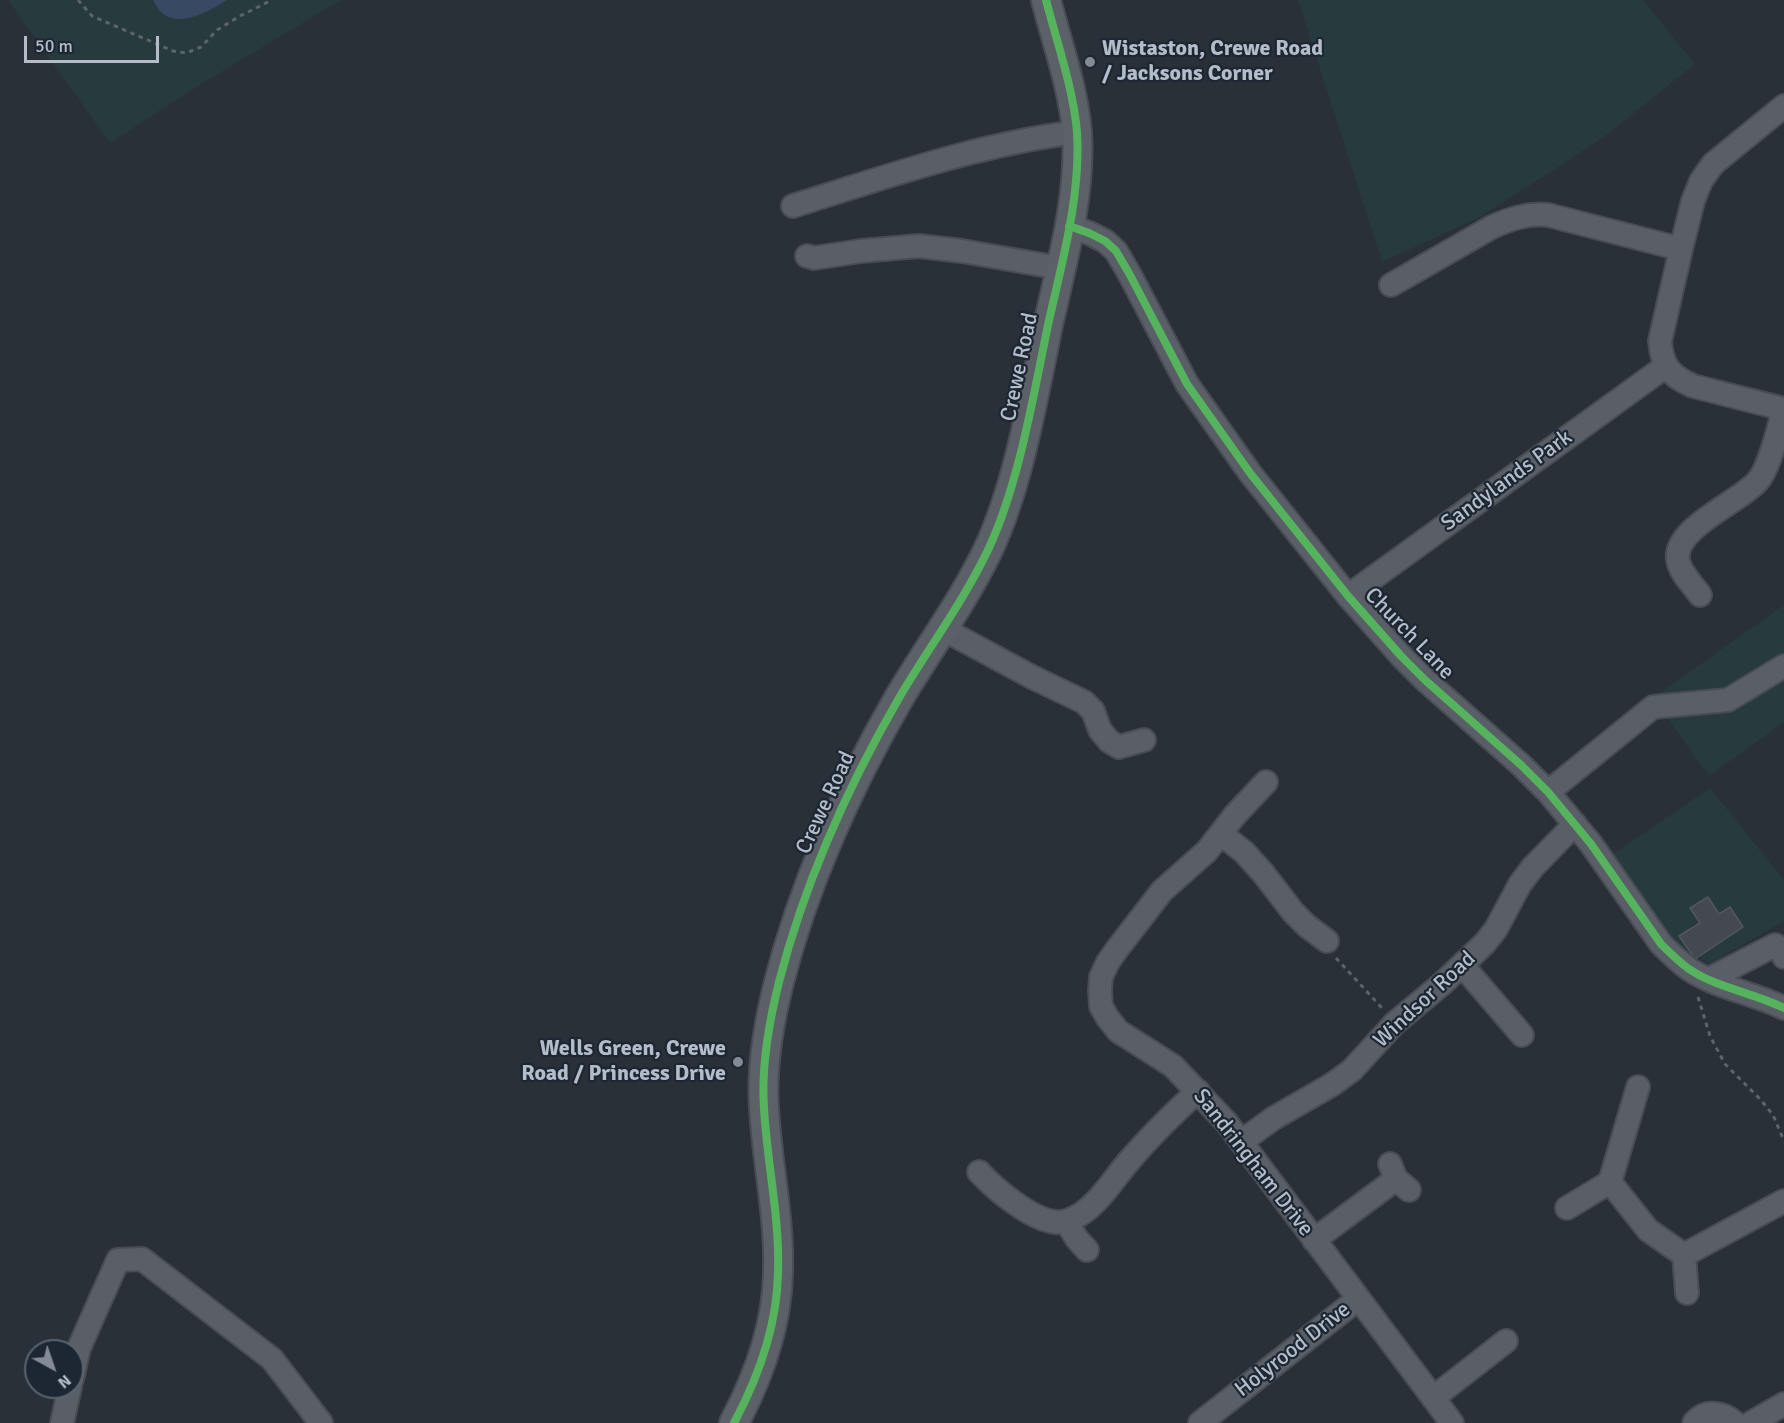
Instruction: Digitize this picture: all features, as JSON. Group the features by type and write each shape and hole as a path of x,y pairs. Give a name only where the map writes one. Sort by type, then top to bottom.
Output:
{"main road":[{"name":"Crewe Road","path":"734,1423 760,1367 775,1307 778,1274 777,1241 763,1105 764,1070 770,1023 793,930 840,808 900,698 964,595 989,548 1019,454 1060,268 1075,186 1077,132 1067,81 1046,0"}],"street":[{"path":"1700,595 1680,567 1678,554 1680,545 1691,531 1757,482 1766,469 1784,409 1693,386 1676,378 1666,366 1661,353 1660,341 1696,191 1706,172 1784,106"},
{"path":"793,206 967,153 1034,138 1077,132"},
{"path":"1391,285 1492,227 1509,220 1536,214 1548,215 1681,249"},
{"name":"Church Lane","path":"1069,226 1089,233 1116,251 1131,275 1167,349 1193,393 1256,481 1348,597 1401,657 1548,792 1591,844 1661,944 1675,958 1700,974 1784,1008"},
{"path":"807,256 814,258 919,246 1060,268"},
{"name":"Sandylands Park","path":"1348,597 1666,366"},
{"path":"943,629 1084,702 1093,711 1100,730 1109,741 1119,747 1144,740"},
{"path":"1548,792 1653,707 1728,700 1784,666"},
{"name":"Sandringham Drive","path":"1266,783 1235,815 1207,852 1162,891 1118,948 1101,977 1101,1006 1118,1030 1173,1066 1242,1141 1452,1423"},
{"name":"Windsor Road","path":"1242,1141 1274,1118 1333,1084 1359,1062 1395,1023 1462,965 1496,929 1520,884 1533,867 1575,824"},
{"path":"1221,834 1251,859 1293,912 1327,941"},
{"path":"1700,974 1775,945 1779,947 1784,957"},
{"path":"1462,965 1522,1035"},
{"path":"1567,1208 1611,1182 1638,1087"},
{"path":"979,1172 1013,1202 1037,1216 1054,1222 1066,1221 1080,1215 1094,1203 1140,1148 1198,1091"},
{"path":"1314,1240 1398,1178"},
{"path":"1611,1182 1648,1230 1684,1255"},
{"path":"1684,1255 1784,1201"},
{"path":"1066,1221 1077,1239 1088,1250"},
{"path":"1684,1255 1687,1293"},
{"path":"83,1339 118,1260 142,1259 272,1359 321,1423"},
{"name":"Holyrood Drive","path":"1200,1423 1358,1299"},
{"path":"1433,1398 1509,1340"},
{"path":"62,1423 67,1399"},
{"path":"1751,1423 1784,1404"},
{"path":"1694,1423 1706,1414 1724,1415 1735,1423"}],"path":[{"path":"78,0 92,16 173,51 186,53 201,47 217,30 272,0"},
{"path":"1327,941 1329,951 1395,1023"},
{"path":"1700,974 1710,1036 1725,1064 1773,1115 1784,1141"}],"green space":[{"path":"8,0 341,0 198,86 110,143"},
{"path":"1298,0 1643,0 1695,64 1609,133 1480,217 1382,262"},
{"path":"1784,605 1784,722 1709,776 1653,698"},
{"path":"1710,788 1784,880 1784,921 1710,964 1666,939 1612,855"}],"water":[{"path":"153,0 227,0 194,16 177,19 161,12"}],"building":[{"path":"1708,897 1719,914 1730,907 1743,927 1695,959 1679,936 1700,923 1690,908"}],"cycle path":[{"path":"734,1423 765,1351 777,1293 777,1232 763,1092 772,1013 789,944 829,836 862,766 899,698 956,607 988,550 1017,469 1031,410 1069,229 1077,156 1077,132 1072,98 1046,0"},
{"path":"1069,226 1105,241 1116,251 1187,384 1250,473 1348,596 1401,656 1548,792 1591,844 1661,944 1700,976 1784,1008"}],"place":[{"name":"Wistaston, Crewe Road / Jacksons Corner","path":"1090,62"},
{"name":"Wells Green, Crewe Road / Princess Drive","path":"738,1062"}]}
